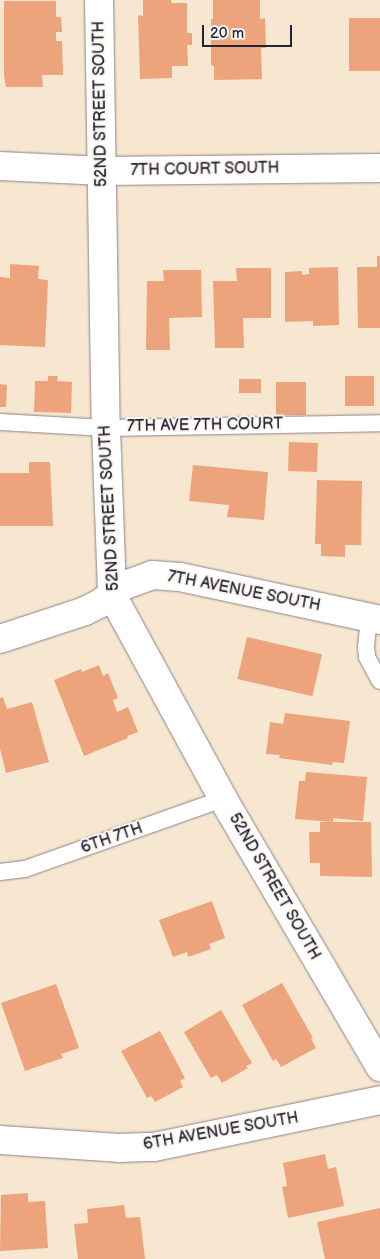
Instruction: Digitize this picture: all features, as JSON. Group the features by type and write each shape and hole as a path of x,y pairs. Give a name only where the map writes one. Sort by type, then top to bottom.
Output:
{"street":[{"name":"52ND STREET SOUTH","path":"99,0 106,428 112,595 223,799 380,1067"},
{"name":"7TH COURT SOUTH","path":"0,166 103,171 380,168"},
{"name":"7TH AVENUE SOUTH","path":"0,639 85,611 125,585 139,579 166,575 374,619"},
{"name":"6TH AVENUE SOUTH","path":"0,1140 119,1148 154,1147 380,1100"}],"lane":[{"name":"7TH AVE 7TH COURT","path":"0,422 106,428 380,423"},
{"path":"374,619 366,647 367,657 380,681"},
{"name":"6TH 7TH","path":"0,872 25,869 223,799"}],"building":[{"path":"143,0 171,0 171,3 187,3 187,33 192,33 192,45 187,45 188,66 172,66 172,78 140,79 138,15 143,16"},
{"path":"213,0 260,0 260,19 265,18 266,48 261,48 262,79 214,80 214,66 211,65"},
{"path":"4,1 56,1 56,17 61,17 62,32 56,32 56,41 62,41 63,75 42,75 43,87 6,87 4,75"},
{"path":"349,18 380,18 380,71 349,71"},
{"path":"377,256 380,256 380,328 358,328 357,267 377,267"},
{"path":"10,264 39,266 38,279 48,280 45,347 0,345 0,277 10,278"},
{"path":"338,267 339,325 313,326 313,321 285,322 285,272 302,271 302,275 309,274 309,268"},
{"path":"236,268 271,268 271,318 243,318 244,348 215,348 213,281 237,281"},
{"path":"163,270 201,270 202,317 169,318 170,350 146,350 147,281 164,281"},
{"path":"48,376 58,376 57,381 72,382 71,413 34,412 35,381 48,381"},
{"path":"345,376 374,376 374,406 345,406"},
{"path":"239,379 261,379 261,393 239,393"},
{"path":"276,382 306,382 306,415 276,415"},
{"path":"0,384 7,385 6,407 0,407"},
{"path":"289,442 318,443 317,472 288,471"},
{"path":"29,462 50,462 53,526 0,526 0,473 29,473"},
{"path":"193,465 268,472 264,520 227,517 229,505 189,501"},
{"path":"317,480 362,481 361,545 345,545 345,557 321,556 321,544 315,544"},
{"path":"247,637 322,654 312,696 237,679"},
{"path":"99,665 103,676 108,673 118,698 113,700 117,712 128,707 138,732 84,756 54,680 81,669 82,672"},
{"path":"3,697 7,709 32,702 49,762 6,773 0,749 0,698"},
{"path":"285,713 350,721 344,763 333,762 332,765 279,758 280,755 266,754 270,722 283,724"},
{"path":"306,772 367,777 363,821 333,818 333,822 295,819 299,781 305,781"},
{"path":"320,822 371,822 372,877 320,876 320,863 310,863 309,832 320,832"},
{"path":"212,901 225,938 209,944 211,949 188,957 187,952 173,957 159,920"},
{"path":"282,983 313,1038 311,1039 316,1048 281,1067 276,1059 273,1061 242,1005"},
{"path":"56,984 79,1048 61,1054 63,1058 25,1071 1,1003"},
{"path":"221,1010 252,1063 246,1066 248,1068 222,1083 217,1075 211,1078 184,1032"},
{"path":"160,1031 185,1078 180,1081 183,1087 155,1102 151,1096 147,1098 121,1051"},
{"path":"325,1154 328,1169 336,1167 344,1206 288,1218 282,1187 287,1186 283,1163"},
{"path":"28,1193 28,1202 45,1201 48,1248 0,1251 1,1195"},
{"path":"124,1205 126,1218 140,1217 145,1259 78,1259 74,1224 88,1223 87,1209"},
{"path":"380,1208 380,1259 325,1259 317,1222"}]}
